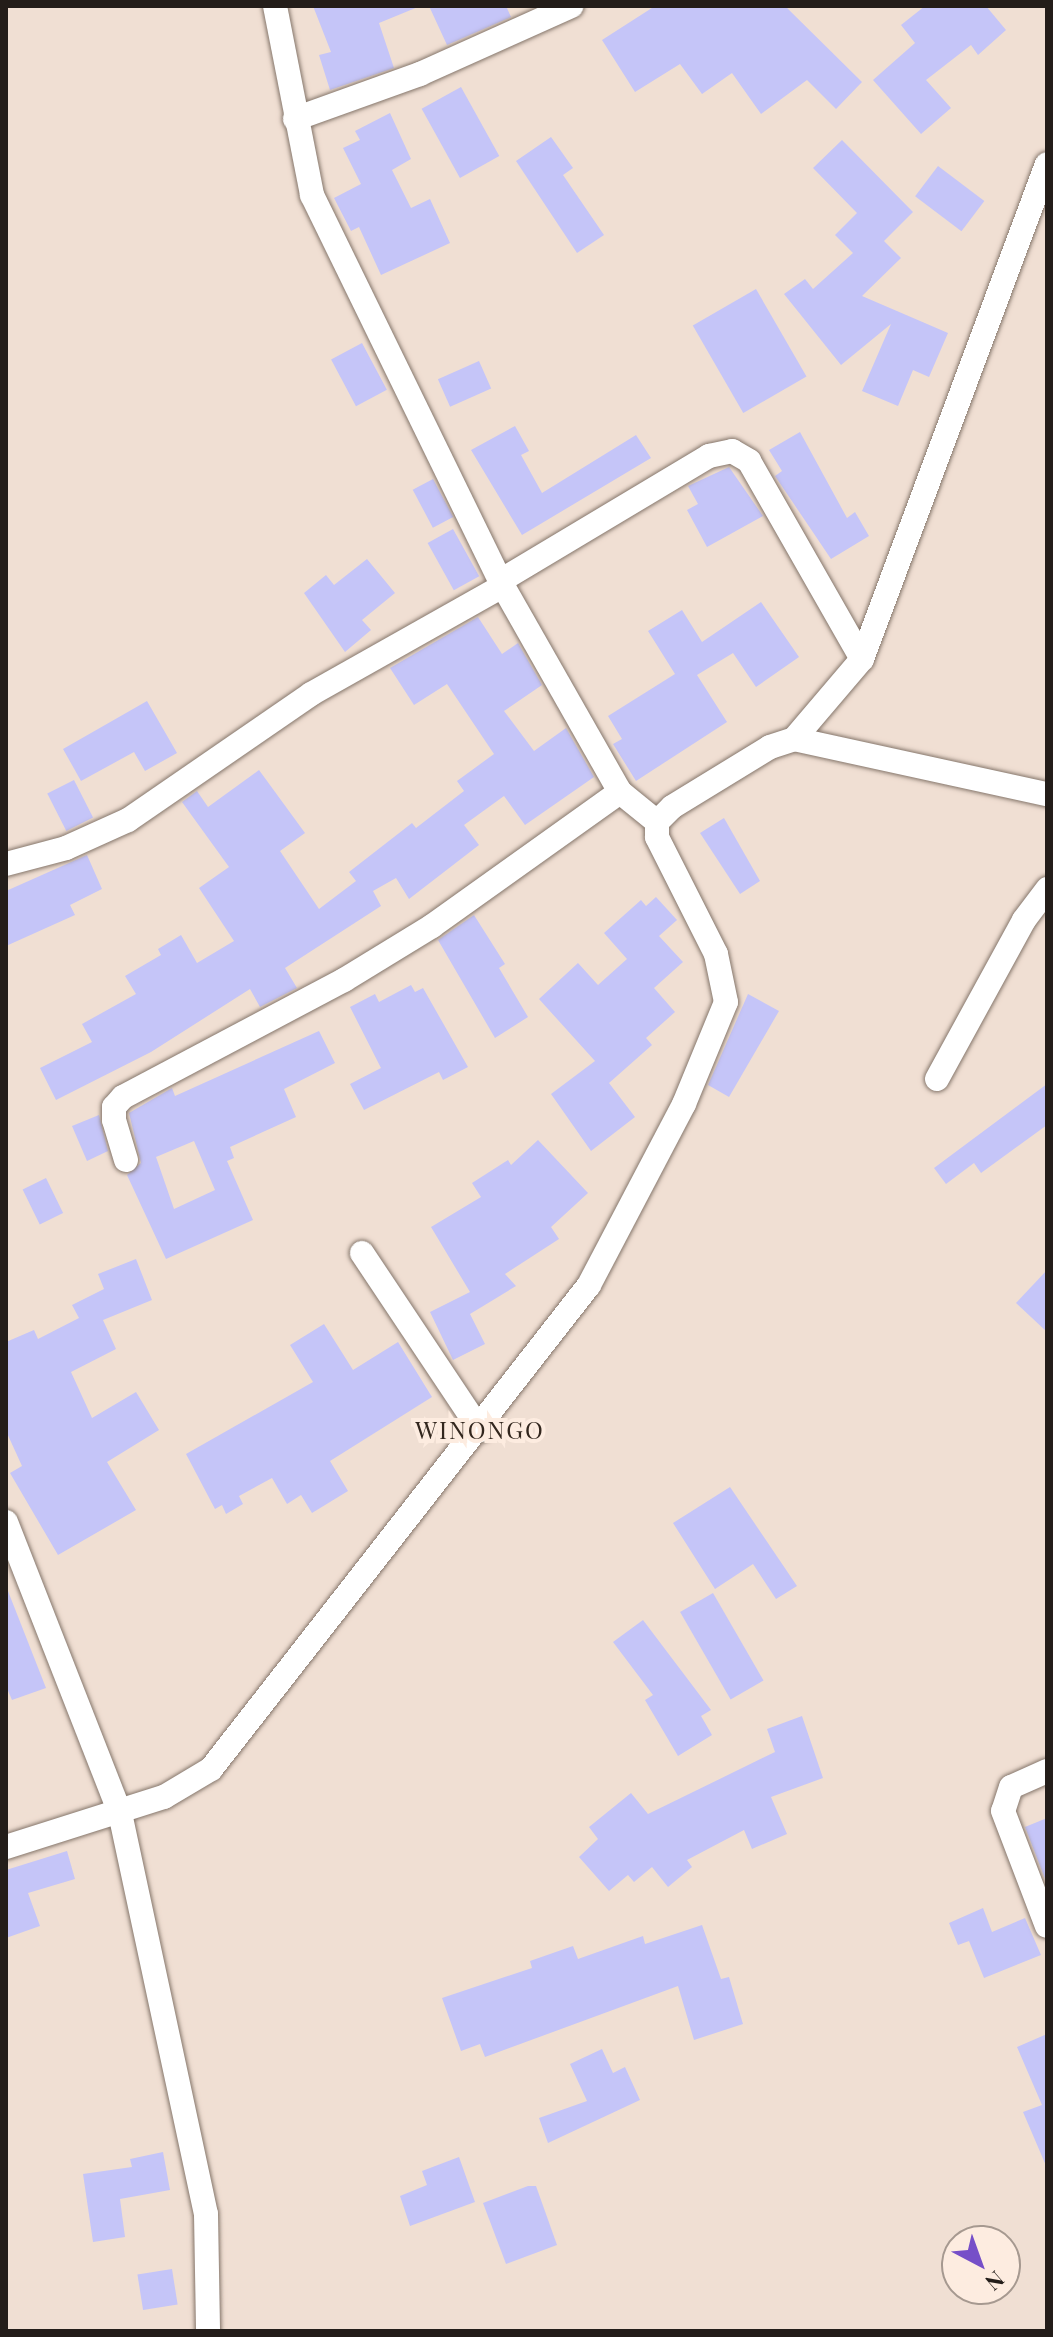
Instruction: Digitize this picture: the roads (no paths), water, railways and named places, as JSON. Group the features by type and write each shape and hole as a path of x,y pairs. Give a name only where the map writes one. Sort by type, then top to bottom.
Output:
{"street":[{"path":"275,6 312,195 502,583 620,792 657,822"},
{"path":"295,119 420,74 571,6"},
{"path":"794,739 862,659 1047,164"},
{"path":"6,864 66,848 128,820 311,694 502,583 709,456 732,451 749,461 862,659"},
{"path":"6,1847 164,1797 211,1769 480,1430 589,1285 684,1104 726,1002 716,954 657,837 657,822 672,807 770,747 794,739 840,745 1047,794"},
{"path":"126,1160 114,1120 114,1107 123,1097 344,980 432,926 620,792"},
{"path":"937,1079 1024,920 1047,889"},
{"path":"362,1253 480,1430"},
{"path":"6,1522 120,1813 206,2214 208,2331"},
{"path":"1047,1771 1011,1787 1003,1802 1047,1926"}],"district":[{"name":"WINONGO","path":"480,1430"}]}
